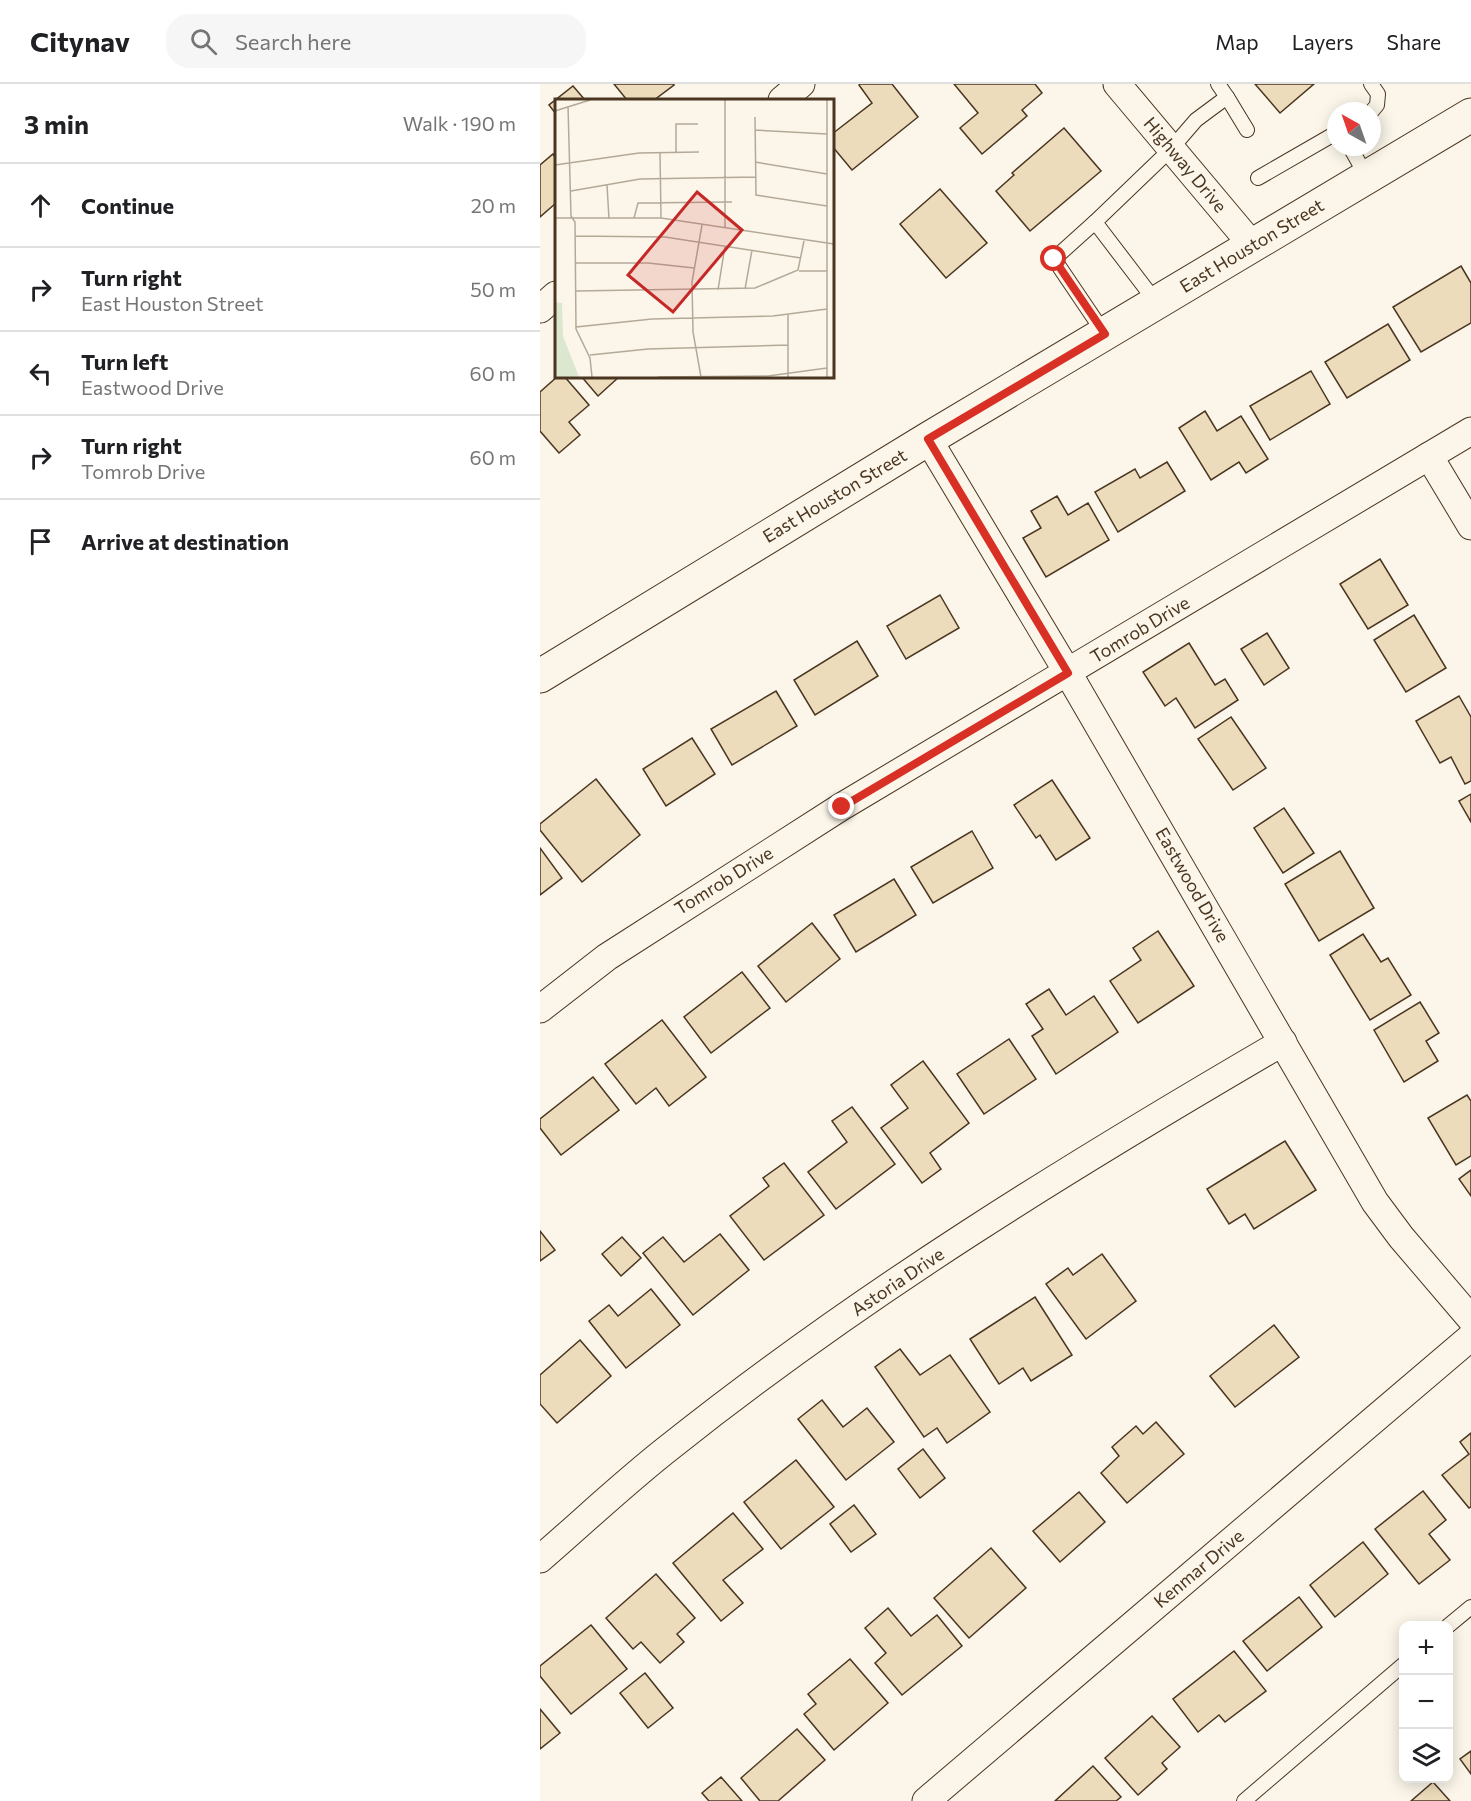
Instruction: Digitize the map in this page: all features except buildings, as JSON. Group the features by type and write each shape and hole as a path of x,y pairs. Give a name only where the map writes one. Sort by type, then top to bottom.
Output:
{"main road":[{"name":"East Houston Street","path":"540,676 928,439 1471,115"}],"street":[{"path":"783,99 801,84"},
{"name":"Highway Drive","path":"1118,84 1253,246"},
{"path":"540,309 555,296"},
{"name":"Tomrob Drive","path":"540,1009 607,957 842,807 1471,431"},
{"name":"Eastwood Drive","path":"928,439 1068,673 1375,1202 1401,1237 1471,1319"},
{"path":"1429,456 1471,526"},
{"name":"Astoria Drive","path":"540,1559 670,1446 781,1362 888,1287 1123,1136 1283,1041"},
{"name":"Kenmar Drive","path":"926,1801 1471,1337"}],"lane":[{"path":"1218,84 1247,130"},
{"path":"1371,84 1378,94 1377,102"},
{"path":"1105,334 1054,259 1171,149 1196,120 1227,97"},
{"path":"1257,178 1327,138"},
{"path":"1355,156 1367,177"},
{"path":"1095,222 1157,303"},
{"path":"1453,1623 1471,1607"},
{"path":"1244,1801 1399,1668"}],"route":[{"path":"842,807 1068,673 928,439 1105,334 1054,259"}]}
